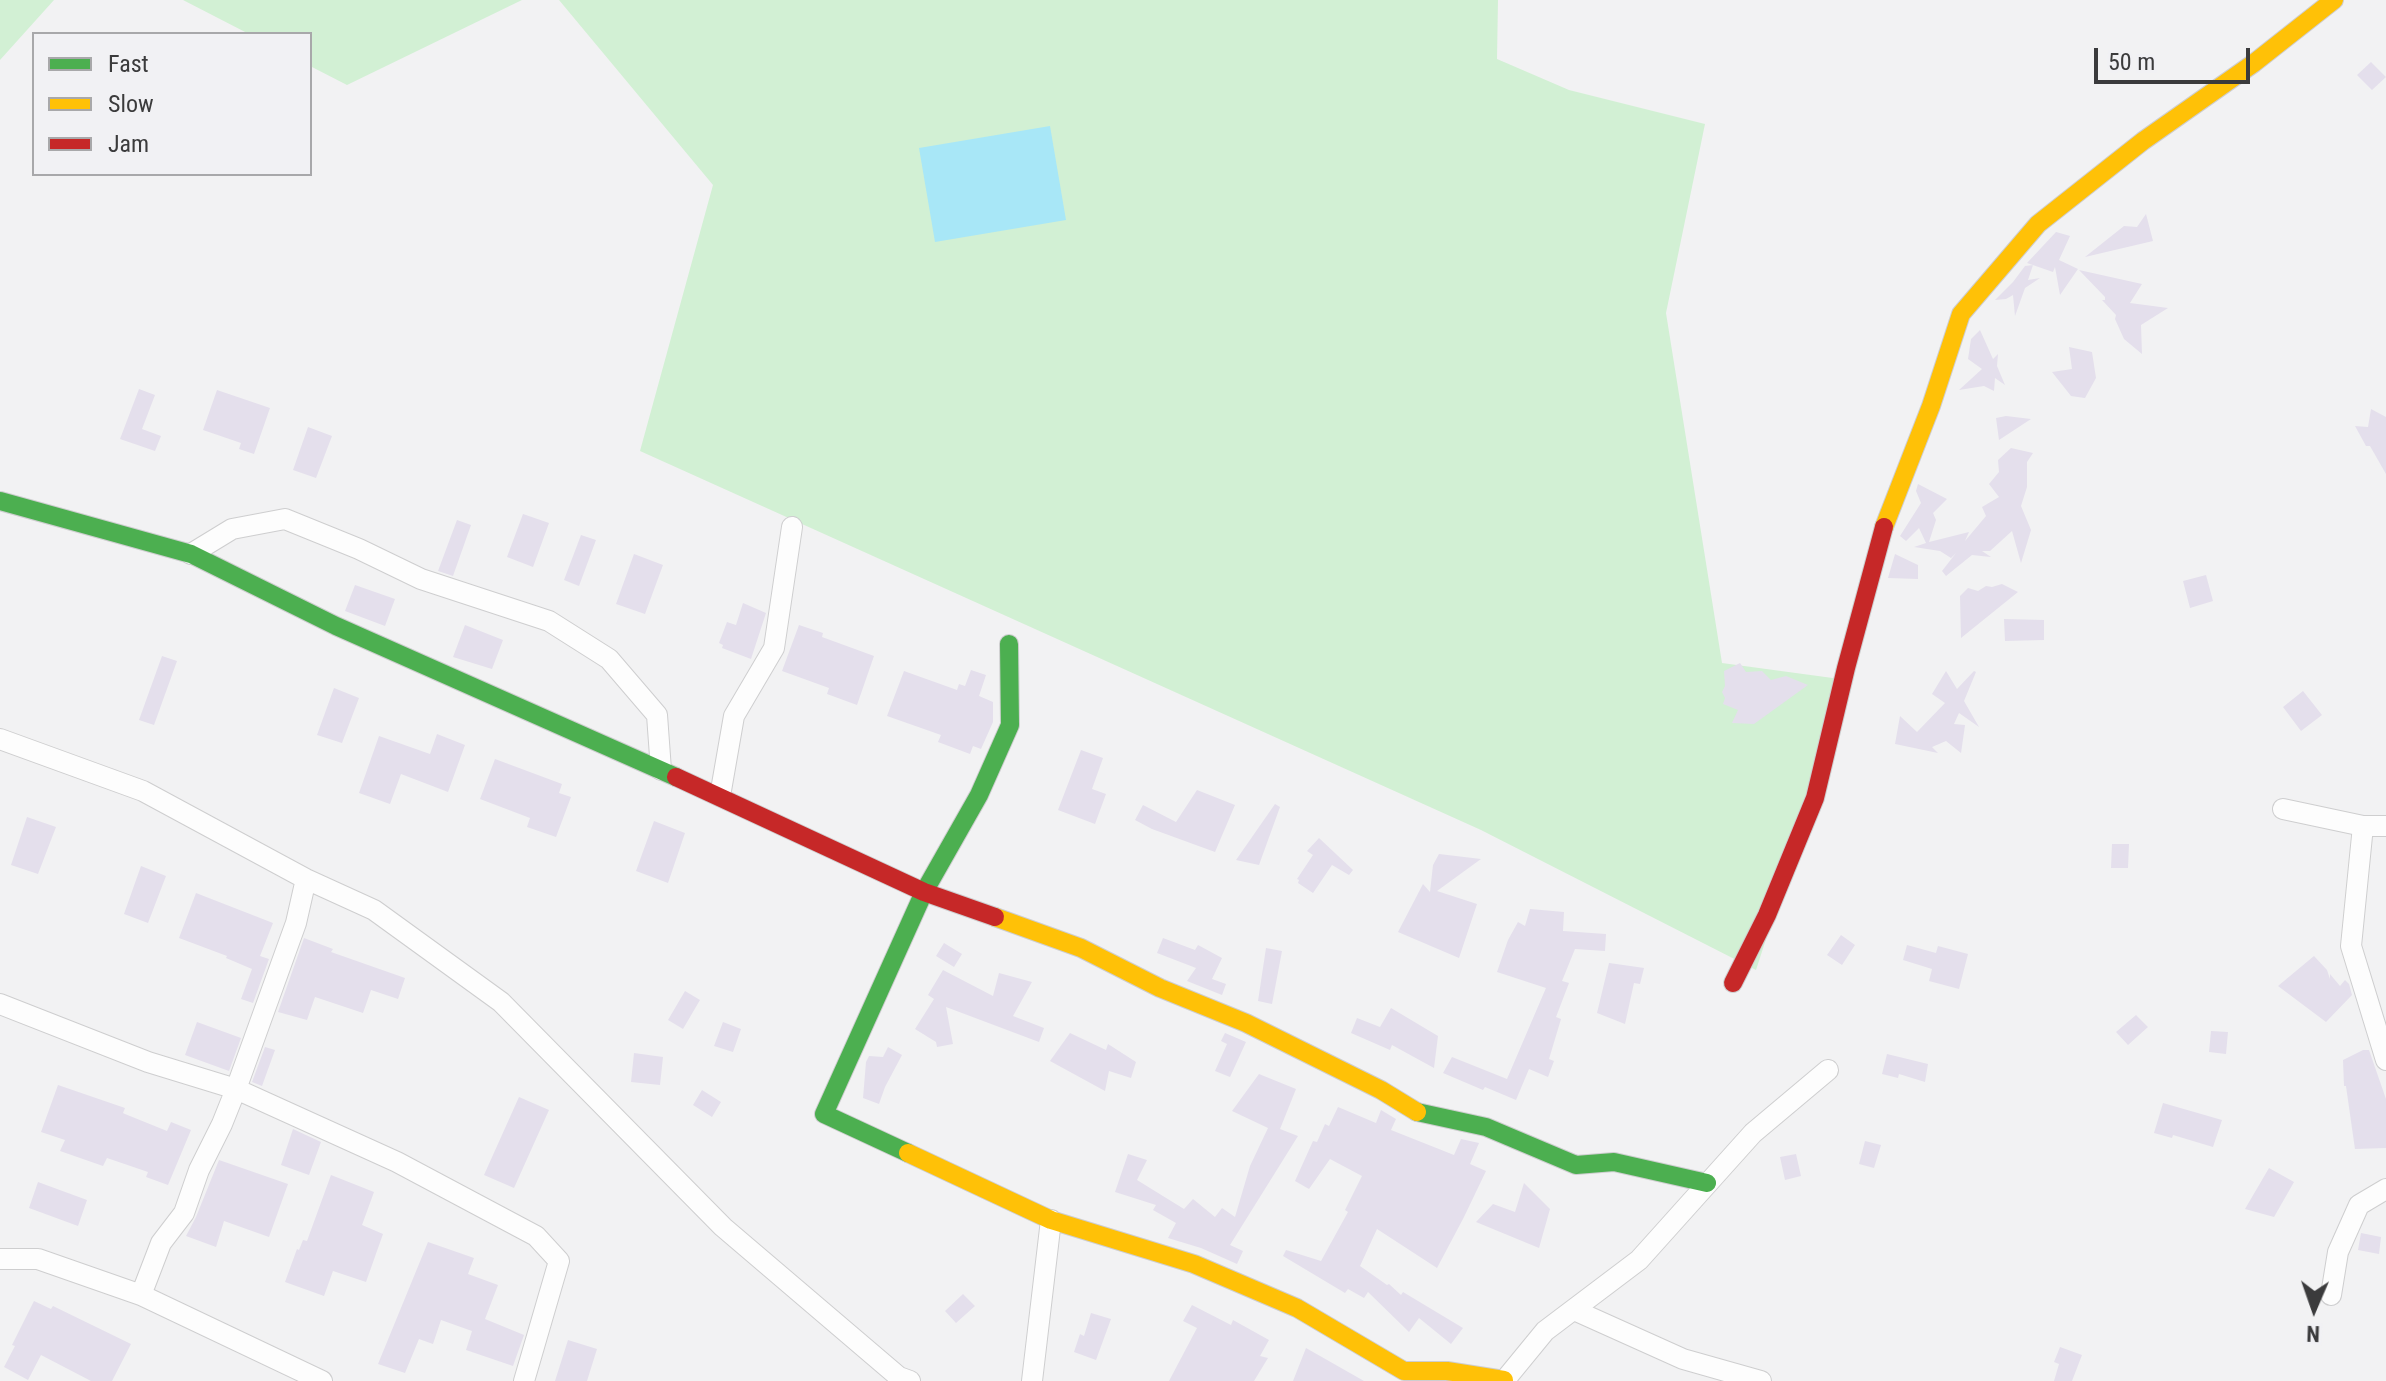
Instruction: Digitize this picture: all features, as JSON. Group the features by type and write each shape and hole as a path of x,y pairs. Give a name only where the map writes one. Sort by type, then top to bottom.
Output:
{"street":[{"path":"1733,983 1767,915 1815,798 1887,517 1931,406 1961,314 2038,224 2143,141 2254,63 2334,0"},
{"path":"0,501 191,554 336,626 720,796 924,892 1081,948 1160,988 1246,1023 1381,1090 1419,1113 1486,1127 1576,1165 1614,1162 1707,1183"},
{"path":"191,554 232,529 285,519 359,549 421,579 549,621 609,659 657,715 661,770"},
{"path":"720,796 734,716 774,648 792,527"},
{"path":"1009,644 1010,725 979,795 924,892 824,1114 1051,1220 1194,1264 1297,1308 1404,1371 1447,1371 1504,1381 1545,1331 1639,1260 1753,1133 1828,1070"},
{"path":"0,739 143,791 306,879 374,910 501,1002 723,1227 899,1377 910,1381"},
{"path":"2283,809 2363,826 2386,826"},
{"path":"2363,826 2351,946 2386,1060"},
{"path":"141,1295 161,1243 184,1213 199,1170 236,1089 296,923 306,879"},
{"path":"0,1004 148,1062 236,1089 397,1162 536,1236 559,1261 524,1381"},
{"path":"2331,1295 2338,1252 2359,1205 2386,1189"},
{"path":"1032,1381 1051,1220"},
{"path":"0,1259 38,1259 141,1295 322,1381"},
{"path":"1574,1310 1683,1359 1761,1381"}],"green space":[{"path":"0,0 54,0 0,60"},
{"path":"183,0 522,0 347,85 312,67 312,32 245,32"},
{"path":"559,0 1498,0 1497,59 1569,90 1705,124 1666,313 1722,663 1840,679 1793,856 1756,970 1481,830 640,451 713,185"}],"water":[{"path":"1050,126 1066,220 935,242 919,148"}],"building":[{"path":"2371,62 2386,77 2372,90 2357,75"},
{"path":"2146,214 2153,241 2085,257 2124,226 2137,227"},
{"path":"2056,232 2070,236 2059,260 2078,269 2060,295 2055,267 2053,272 2027,263"},
{"path":"2033,265 2028,280 2040,278 2025,288 2015,316 2013,295 1995,300 2025,266"},
{"path":"2079,270 2142,284 2130,303 2168,308 2141,325 2142,354 2124,339 2116,315 2102,300 2105,297"},
{"path":"1980,330 1993,359 1998,354 1997,366 2005,385 1995,378 1994,391 1984,386 1959,390 1982,369 1968,359 1971,339"},
{"path":"2069,347 2092,352 2096,378 2085,398 2071,396 2052,372 2072,369"},
{"path":"139,389 155,395 142,429 161,436 155,451 120,439"},
{"path":"217,390 270,408 254,454 239,449 241,443 203,430"},
{"path":"2371,409 2386,417 2386,474 2355,426 2368,427"},
{"path":"1996,418 2031,419 1999,440"},
{"path":"308,427 332,436 316,478 293,470"},
{"path":"2011,448 2033,453 2027,462 2027,487 2021,506 2031,530 2021,563 2012,531 1990,551 1982,551 1991,557 1972,555 1946,576 1942,571 1956,553 1951,558 1940,551 1914,547 1926,543 1919,528 1906,541 1900,536 1921,503 1916,491 1918,484 1947,499 1933,513 1936,520 1929,542 1969,532 1965,541 1986,516 1982,507 1999,497 1989,484 1999,472 1998,460"},
{"path":"523,514 549,523 533,567 507,557"},
{"path":"457,520 471,525 453,576 438,571"},
{"path":"581,535 596,540 579,586 564,580"},
{"path":"634,554 663,565 645,614 616,604"},
{"path":"1895,554 1918,565 1918,579 1888,578"},
{"path":"2206,575 2213,601 2190,608 2183,581"},
{"path":"2002,584 2018,592 1961,638 1960,596 1968,588 1978,591 1986,586"},
{"path":"355,585 395,599 385,626 345,611"},
{"path":"743,603 766,613 751,659 722,648 723,645 719,643 727,622 736,625"},
{"path":"2004,619 2044,620 2044,640 2005,641"},
{"path":"465,625 503,640 492,669 453,657"},
{"path":"799,625 874,656 857,705 827,694 829,688 782,671"},
{"path":"162,656 177,661 154,725 139,720"},
{"path":"1740,663 1746,672 1762,671 1771,680 1786,676 1808,685 1754,724 1732,723 1738,710 1723,704 1724,671"},
{"path":"971,670 986,675 979,696 993,702 993,722 981,749 973,746 970,754 938,742 941,735 887,716 904,671 957,690 959,684 965,686"},
{"path":"1946,671 1957,689 1976,672 1964,701 1979,727 1959,713 1954,724 1965,725 1961,753 1946,741 1932,747 1938,753 1895,744 1900,716 1917,732 1945,703 1932,694"},
{"path":"334,688 359,698 342,743 317,735"},
{"path":"2303,691 2322,715 2301,731 2283,707"},
{"path":"437,734 465,745 448,792 401,774 390,804 359,793 379,736 430,754"},
{"path":"1081,750 1103,758 1092,789 1106,794 1095,824 1058,810"},
{"path":"495,759 562,784 559,793 571,797 556,837 527,827 530,818 480,799"},
{"path":"1197,790 1235,805 1215,852 1135,820 1143,805 1176,822"},
{"path":"1275,804 1280,807 1259,865 1236,860"},
{"path":"27,817 56,827 38,874 11,865"},
{"path":"654,821 685,833 668,883 636,871"},
{"path":"1319,838 1353,870 1349,875 1332,865 1313,893 1297,879 1313,855 1307,851"},
{"path":"2112,844 2129,844 2128,868 2111,868"},
{"path":"1439,854 1481,859 1437,891 1477,904 1459,958 1398,932 1423,884 1430,892 1433,865"},
{"path":"141,866 166,876 148,923 124,914"},
{"path":"196,893 273,923 260,956 269,959 253,1003 241,999 252,969 179,938"},
{"path":"1530,909 1564,912 1563,931 1606,934 1605,951 1575,949 1562,981 1569,983 1556,1017 1561,1019 1549,1059 1554,1061 1548,1077 1529,1069 1516,1100 1443,1073 1452,1057 1507,1079 1546,988 1497,972 1508,940 1518,922 1525,926"},
{"path":"1841,935 1855,945 1842,965 1827,955"},
{"path":"304,938 333,949 331,952 405,978 398,999 371,990 363,1013 315,997 307,1020 278,1012"},
{"path":"1163,938 1195,950 1198,945 1222,958 1212,979 1226,984 1222,995 1187,981 1196,968 1157,953"},
{"path":"944,943 962,954 954,967 936,956"},
{"path":"1907,945 1936,953 1938,946 1968,954 1959,989 1929,981 1932,969 1903,960"},
{"path":"1266,948 1282,951 1272,1004 1258,1001"},
{"path":"2314,956 2327,970 2330,979 2330,974 2340,986 2345,980 2349,984 2352,995 2326,1022 2278,986"},
{"path":"1609,963 1644,968 1640,984 1634,983 1625,1024 1597,1013"},
{"path":"943,970 993,996 999,973 1032,982 1013,1016 1044,1028 1039,1042 946,1007 953,1044 937,1047 936,1042 915,1029 934,999 928,995"},
{"path":"685,991 700,1000 683,1029 668,1020"},
{"path":"1391,1008 1438,1036 1434,1068 1392,1045 1390,1050 1351,1033 1357,1018 1380,1027"},
{"path":"2136,1015 2148,1027 2128,1045 2116,1032"},
{"path":"197,1022 241,1038 229,1071 185,1055"},
{"path":"723,1022 741,1029 733,1052 714,1046"},
{"path":"2211,1031 2228,1032 2226,1054 2209,1052"},
{"path":"1070,1033 1106,1050 1108,1044 1136,1062 1131,1078 1109,1071 1105,1091 1050,1061"},
{"path":"1225,1033 1246,1042 1230,1077 1215,1071 1227,1044 1221,1041"},
{"path":"265,1047 275,1050 262,1086 252,1082"},
{"path":"888,1047 902,1055 879,1104 863,1098 866,1062 869,1056 883,1057"},
{"path":"2369,1050 2386,1099 2386,1148 2355,1149 2344,1086 2343,1060"},
{"path":"634,1053 663,1057 660,1085 631,1082"},
{"path":"1887,1054 1928,1064 1925,1082 1899,1074 1898,1078 1882,1074"},
{"path":"1259,1074 1296,1089 1280,1129 1298,1136 1230,1245 1243,1251 1237,1264 1168,1238 1176,1223 1153,1210 1156,1205 1115,1192 1128,1154 1147,1160 1137,1180 1184,1209 1193,1199 1215,1217 1222,1208 1235,1217 1250,1166 1268,1128 1232,1111"},
{"path":"58,1085 125,1108 123,1113 167,1131 171,1122 191,1130 168,1185 146,1177 148,1172 107,1158 103,1166 60,1151 65,1140 41,1132"},
{"path":"702,1090 721,1102 712,1117 693,1105"},
{"path":"519,1097 549,1110 514,1188 484,1175"},
{"path":"2163,1103 2222,1120 2213,1147 2173,1135 2172,1138 2154,1133"},
{"path":"1338,1107 1376,1123 1381,1110 1396,1119 1391,1130 1454,1155 1461,1139 1479,1143 1470,1164 1486,1171 1437,1268 1377,1229 1360,1266 1401,1295 1403,1292 1463,1328 1451,1344 1419,1318 1409,1332 1368,1292 1364,1298 1348,1289 1345,1293 1283,1256 1286,1250 1321,1261 1348,1212 1345,1210 1362,1176 1330,1159 1309,1189 1295,1181 1313,1141 1317,1142 1325,1124 1329,1126"},
{"path":"293,1129 321,1142 309,1175 281,1165"},
{"path":"1865,1141 1881,1145 1874,1168 1859,1164"},
{"path":"1796,1154 1801,1176 1785,1180 1780,1157"},
{"path":"219,1160 288,1184 269,1237 224,1221 216,1247 186,1236"},
{"path":"2269,1168 2294,1182 2274,1217 2245,1209"},
{"path":"331,1175 374,1192 362,1225 383,1234 366,1282 333,1271 324,1296 285,1282 297,1249 303,1240 307,1241"},
{"path":"38,1182 87,1200 78,1226 29,1208"},
{"path":"1524,1183 1550,1209 1539,1248 1476,1222 1493,1204 1515,1212"},
{"path":"2361,1233 2381,1237 2379,1254 2358,1250"},
{"path":"428,1242 474,1258 468,1274 498,1285 485,1319 524,1335 513,1366 466,1350 472,1331 441,1320 433,1344 419,1339 405,1373 378,1364"},
{"path":"963,1294 975,1306 956,1323 945,1311"},
{"path":"34,1301 51,1309 53,1306 131,1344 112,1381 91,1381 41,1355 28,1380 4,1367"},
{"path":"1192,1305 1231,1325 1233,1320 1269,1340 1260,1356 1268,1358 1254,1381 1169,1381 1197,1328 1183,1321"},
{"path":"1091,1313 1111,1319 1096,1360 1074,1352 1080,1334 1084,1336"},
{"path":"568,1340 597,1349 587,1381 555,1381"},
{"path":"2060,1347 2082,1355 2072,1381 2054,1381 2059,1364 2054,1362"},
{"path":"1306,1348 1364,1381 1293,1381"}],"traffic: fast":[{"path":"0,501 191,554 336,626 676,777"},
{"path":"908,1153 824,1114 924,892 979,795 1010,725 1009,644"},
{"path":"1417,1112 1486,1127 1576,1165 1614,1162 1707,1183"}],"traffic: slow":[{"path":"1884,527 1931,406 1961,314 2038,224 2143,141 2254,63 2334,0"},
{"path":"995,917 1081,948 1160,988 1246,1023 1381,1090 1417,1112"},
{"path":"908,1153 1051,1220 1194,1264 1297,1308 1404,1371 1447,1371 1504,1380"}],"traffic: jam":[{"path":"1733,983 1767,915 1815,798 1884,527"},
{"path":"676,777 924,892 995,917"}]}
